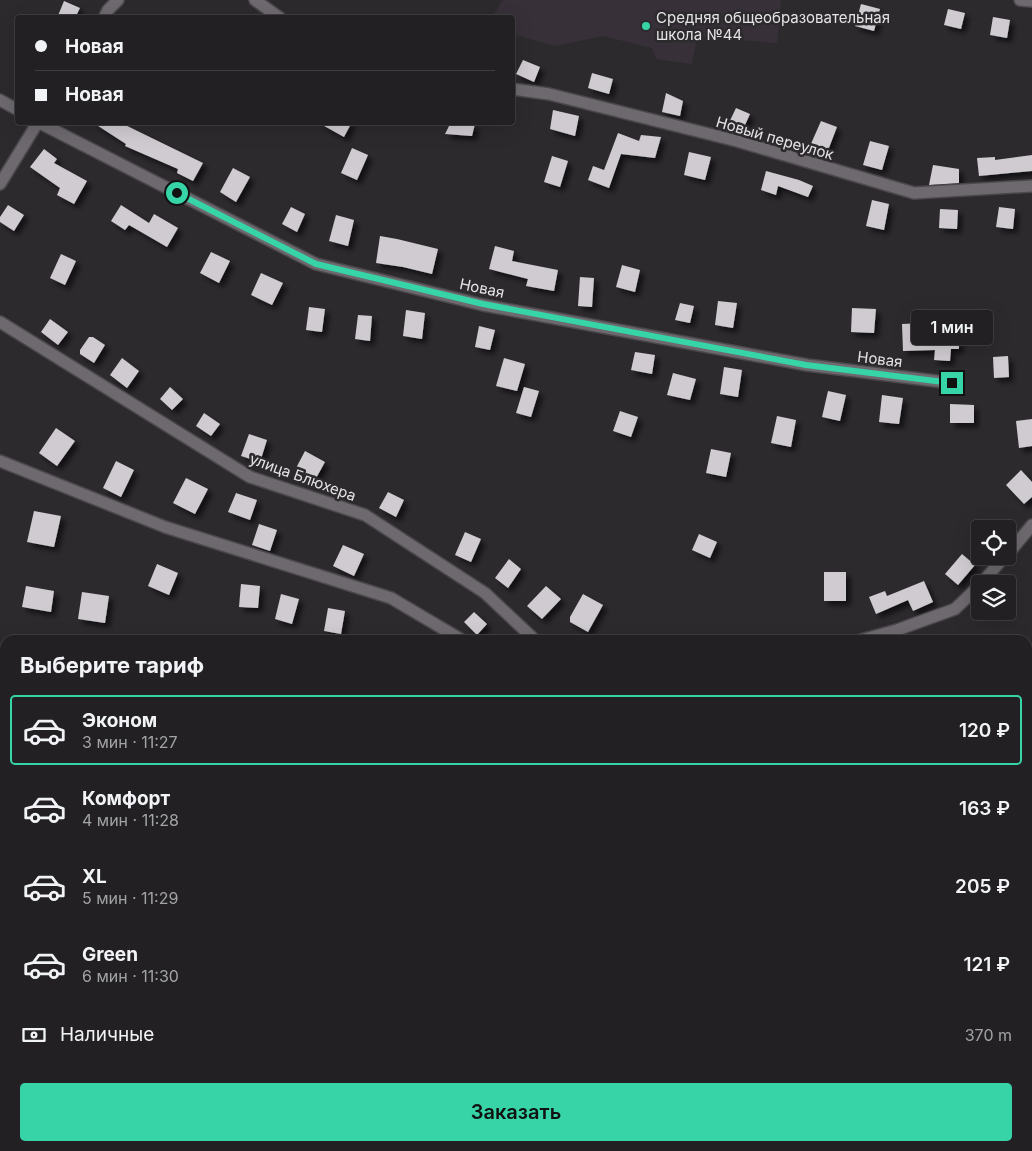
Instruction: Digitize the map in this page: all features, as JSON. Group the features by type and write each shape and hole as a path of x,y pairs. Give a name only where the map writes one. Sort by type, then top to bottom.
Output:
{"street":[{"path":"106,15 118,0"},
{"path":"255,0 276,15"},
{"path":"1020,0 1032,1"},
{"name":"Новый переулок","path":"515,89 549,94 737,141 914,193 1032,186"},
{"path":"0,100 15,108"},
{"path":"0,184 37,125"},
{"name":"Новая","path":"42,125 316,264 493,306 806,365 952,383"},
{"name":"улица Блюхера","path":"0,322 250,477 365,515 485,593 530,635"},
{"path":"0,461 165,527 391,598 454,635"},
{"path":"1016,543 1032,525"},
{"path":"989,575 997,565"},
{"path":"879,635 955,609 971,594"}],"shaded area":[{"name":"Средняя общеобразовательная школа №44","path":"503,0 781,0 777,43 697,37 692,64 656,59 652,48 603,36 555,46 515,35 515,15 493,15"}],"building":[{"path":"64,1 80,8 76,15 58,15"},
{"path":"861,4 880,9 874,31 855,26"},
{"path":"948,9 965,13 961,29 944,25"},
{"path":"993,17 1010,20 1007,38 990,35"},
{"path":"523,60 540,67 534,82 516,74"},
{"path":"592,73 613,79 609,94 588,88"},
{"path":"666,93 683,101 680,116 662,112"},
{"path":"736,108 750,114 741,134 726,129"},
{"path":"553,110 579,116 575,136 550,129"},
{"path":"821,121 837,127 827,153 810,146"},
{"path":"97,125 125,125 203,163 193,181 177,173 178,169 125,146 126,144"},
{"path":"322,125 350,125 344,137"},
{"path":"450,125 475,125 472,136 445,134"},
{"path":"618,133 639,141 641,135 661,137 655,158 621,154 609,188 588,180 593,166 604,170"},
{"path":"870,141 889,146 882,170 863,165"},
{"path":"352,148 368,155 357,180 341,173"},
{"path":"44,149 57,159 54,163 87,181 74,204 57,195 60,188 30,167"},
{"path":"689,152 711,157 705,180 684,175"},
{"path":"1032,155 1032,171 979,176 977,158 995,157 995,160"},
{"path":"552,156 568,161 560,187 544,182"},
{"path":"933,165 959,169 959,183 929,185"},
{"path":"233,168 250,177 236,202 220,192"},
{"path":"766,171 813,186 808,197 778,186 776,195 761,190"},
{"path":"872,200 889,204 884,230 866,226"},
{"path":"8,205 24,215 14,231 0,222 0,217"},
{"path":"121,205 149,223 154,214 178,228 167,247 129,225 125,230 111,221"},
{"path":"291,207 305,214 297,232 282,224"},
{"path":"999,207 1015,209 1013,229 996,227"},
{"path":"940,209 958,210 957,229 939,228"},
{"path":"336,215 354,220 348,246 329,241"},
{"path":"380,236 438,249 432,274 376,263"},
{"path":"495,246 514,251 512,261 558,270 554,291 526,286 528,279 489,269"},
{"path":"211,252 230,261 219,283 200,273"},
{"path":"61,254 76,261 65,285 50,278"},
{"path":"622,265 640,270 635,292 616,287"},
{"path":"261,273 283,283 272,305 251,295"},
{"path":"580,277 594,278 592,307 578,306"},
{"path":"718,301 737,303 733,328 715,325"},
{"path":"680,303 694,306 690,323 675,320"},
{"path":"309,307 325,309 322,332 306,330"},
{"path":"852,308 876,309 874,333 851,332"},
{"path":"406,310 425,313 422,339 403,336"},
{"path":"358,315 372,316 370,341 355,339"},
{"path":"50,319 68,332 58,345 41,332"},
{"path":"924,323 925,338 959,341 959,349 951,349 950,361 934,360 935,350 903,351 902,324"},
{"path":"479,326 495,330 490,350 475,347"},
{"path":"89,337 93,337 105,345 94,363 80,354 80,350"},
{"path":"635,352 655,355 652,374 631,370"},
{"path":"1008,356 1009,377 994,378 993,357"},
{"path":"122,358 139,371 127,388 110,375"},
{"path":"504,358 525,364 517,391 496,386"},
{"path":"724,367 742,370 738,397 720,394"},
{"path":"673,373 696,379 690,400 667,395"},
{"path":"170,387 183,399 172,410 160,399"},
{"path":"524,387 539,391 531,417 516,413"},
{"path":"828,391 846,395 840,421 822,417"},
{"path":"882,395 903,398 899,424 879,422"},
{"path":"950,404 974,405 974,423 950,423"},
{"path":"620,411 638,417 631,437 613,431"},
{"path":"204,413 220,424 211,436 196,426"},
{"path":"777,416 796,420 791,447 771,443"},
{"path":"1032,419 1032,446 1019,448 1016,421"},
{"path":"56,428 75,441 57,466 39,453"},
{"path":"249,434 267,440 260,462 241,456"},
{"path":"711,449 731,453 726,477 706,473"},
{"path":"305,451 325,462 315,480 295,470"},
{"path":"116,461 134,470 121,497 103,488"},
{"path":"1021,470 1032,482 1032,497 1024,504 1006,485"},
{"path":"186,478 208,489 195,514 173,503"},
{"path":"388,492 404,500 396,517 379,508"},
{"path":"236,493 257,500 250,520 228,512"},
{"path":"34,511 61,516 54,547 27,542"},
{"path":"259,524 277,530 270,551 252,545"},
{"path":"465,532 481,539 471,562 455,555"},
{"path":"699,534 717,542 710,558 692,550"},
{"path":"343,545 364,554 354,576 333,566"},
{"path":"962,554 971,562 971,565 975,565 958,585 945,574"},
{"path":"509,559 521,569 508,588 495,578"},
{"path":"157,564 178,573 169,595 148,586"},
{"path":"824,572 846,572 846,601 824,601"},
{"path":"924,581 933,602 913,611 908,600 876,614 869,597 885,591 887,596"},
{"path":"241,584 260,586 258,608 239,607"},
{"path":"26,586 54,591 51,612 22,607"},
{"path":"546,586 561,599 542,619 527,606"},
{"path":"82,592 109,596 105,623 78,619"},
{"path":"281,594 299,599 292,624 275,619"},
{"path":"583,594 603,605 588,632 570,622 570,617"},
{"path":"328,608 345,611 341,634 324,631"},
{"path":"474,612 487,624 477,635 464,622"}],"place":[{"name":"Средняя общеобразовательная школа №44","path":"646,26"}],"route":[{"path":"177,193 316,264 446,296 806,365 952,383"}]}
